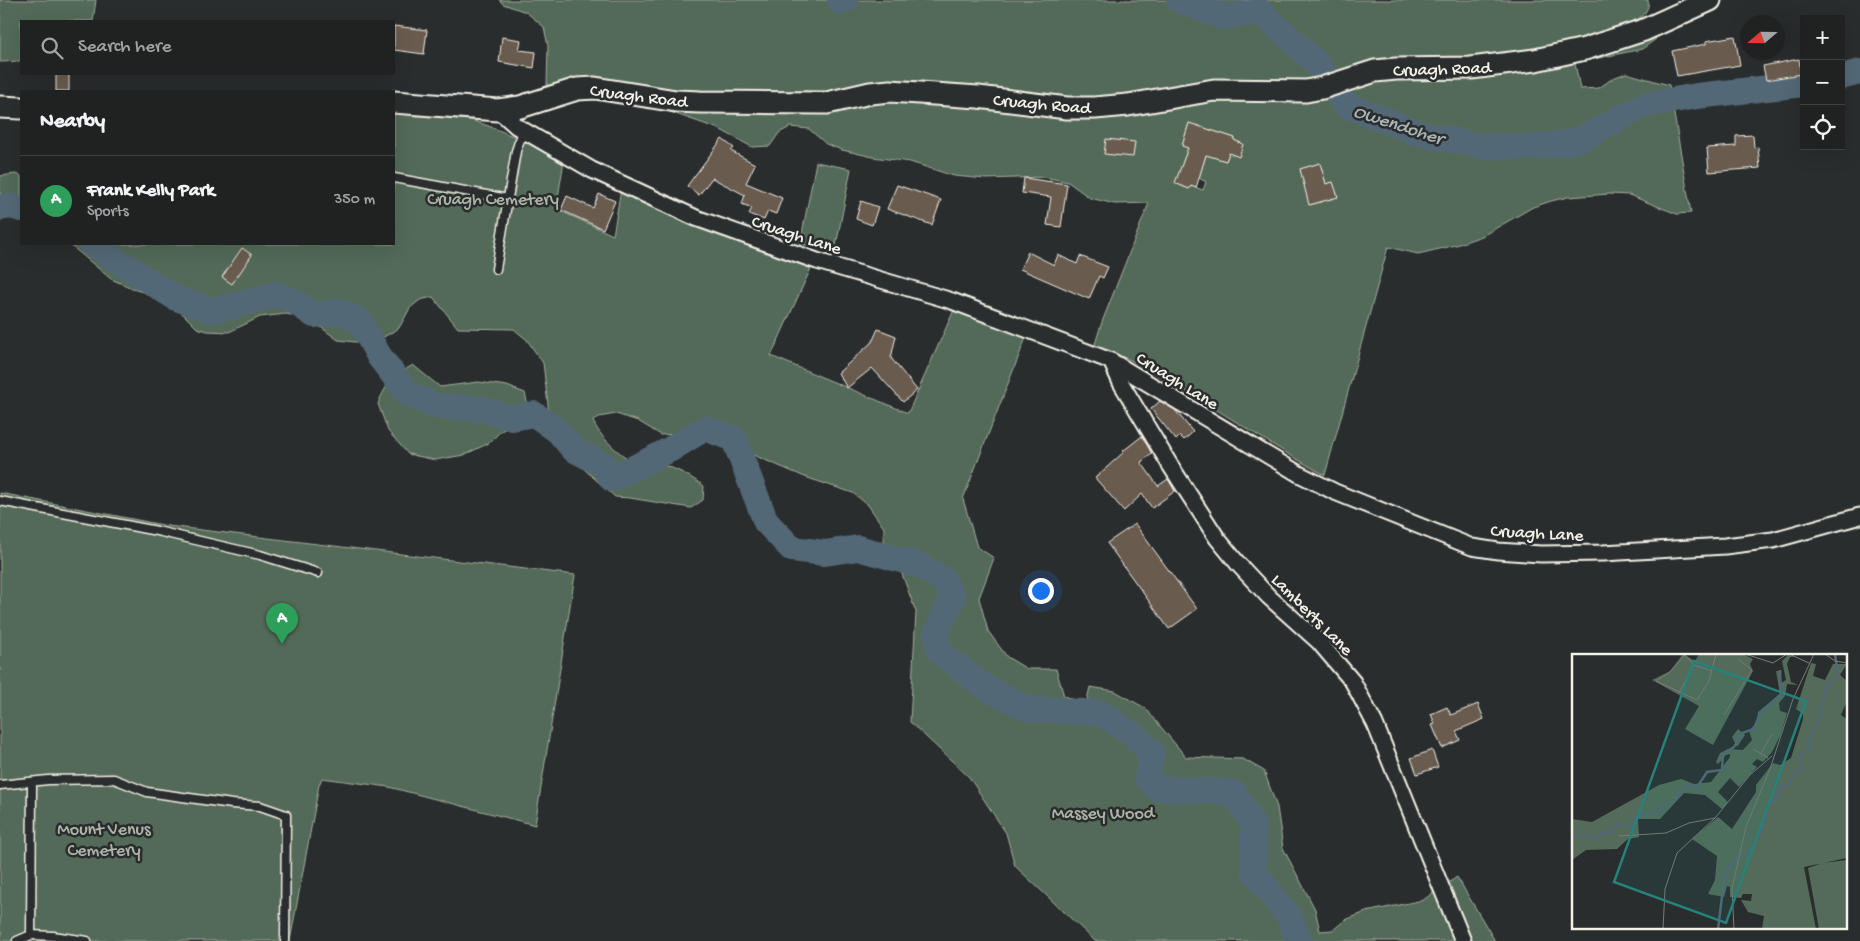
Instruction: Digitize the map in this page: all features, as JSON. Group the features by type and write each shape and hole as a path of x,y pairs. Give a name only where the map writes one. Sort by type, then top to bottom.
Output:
{"main road":[{"name":"Cruagh Road","path":"395,102 498,110 520,107 576,89 595,88 676,101 700,102 827,103 870,92 890,91 1067,108 1095,108 1128,105 1214,90 1306,91 1382,70 1471,68 1501,65 1585,49 1653,26 1710,0"},
{"path":"0,108 20,108"}],"street":[{"name":"Cruagh Lane","path":"498,110 516,126 592,170 696,218 817,261 952,301 1112,361 1299,474 1335,492 1472,547 1532,553 1603,553 1725,546 1773,540 1860,516"},
{"name":"Lamberts Lane","path":"1112,361 1121,383 1170,465 1217,538 1269,597 1319,642 1353,682 1375,724 1463,941"}],"lane":[{"path":"496,269 516,150 524,131"},
{"path":"395,178 508,199"},
{"path":"0,501 157,531 251,552 318,573"},
{"path":"0,785 92,778 114,779 147,792 260,806 286,815 285,941"},
{"path":"31,935 32,782"},
{"path":"16,941 31,935 87,941"}],"green space":[{"path":"0,0 96,0 93,20 20,20 20,61 0,62"},
{"path":"499,0 1648,0 1647,9 1636,21 1656,39 1642,49 1575,63 1580,89 1599,88 1613,78 1626,73 1669,85 1691,213 1677,214 1629,195 1609,194 1568,197 1533,207 1482,236 1456,245 1418,254 1388,247 1325,475 1149,370 1117,354 1094,347 1149,203 1115,204 1090,198 1068,182 1044,177 986,179 954,176 910,162 873,157 842,150 826,144 809,129 790,127 779,133 770,146 752,147 719,129 644,103 589,99 556,104 547,84 548,46 544,27 526,12 503,4","holes":["1189,123 1235,138 1234,140 1243,144 1239,156 1229,153 1226,161 1206,155 1199,178 1206,182 1203,190 1191,186 1189,189 1175,183 1188,148 1182,145","1320,163 1326,184 1333,182 1337,197 1310,205 1300,169"]},
{"path":"395,109 462,117 507,133 564,161 556,209 613,235 621,189 738,242 812,266 771,356 908,413 954,310 1027,335 963,499 977,547 994,558 979,598 988,631 1007,657 1027,669 1056,669 1064,696 1086,704 1090,687 1115,691 1145,708 1186,757 1243,759 1264,771 1277,807 1283,848 1315,909 1320,931 1333,930 1345,920 1366,912 1423,900 1457,877 1495,941 1095,941 1015,866 1006,833 969,777 910,722 916,612 902,574 888,559 884,541 884,528 868,505 853,493 805,477 725,443 692,433 661,435 638,421 616,414 599,417 593,421 600,433 617,450 635,462 662,465 690,477 704,486 703,500 691,508 615,497 583,468 562,453 551,430 543,363 527,340 514,329 458,328 433,297 420,300 410,308 399,328 372,344 338,340 310,319 286,314 260,317 229,332 207,331 197,328 163,298 136,290 111,279 70,245 395,245"},
{"path":"816,162 851,169 835,251 800,244"},
{"path":"16,174 20,176 20,219 0,219 0,176"},
{"path":"413,365 440,387 478,382 507,386 525,393 528,406 520,420 501,431 489,443 464,455 435,460 408,454 388,431 378,404 391,381"},
{"name":"Mount Venus Cemetery","path":"0,493 168,526 575,575 535,825 389,787 322,778 319,785 290,941 0,941 2,933 0,932"}],"building":[{"path":"395,26 427,30 424,54 395,50"},
{"path":"1735,36 1740,65 1677,76 1672,51 1706,44 1706,41"},
{"path":"502,37 521,40 519,50 536,52 534,68 499,62"},
{"path":"1799,59 1800,74 1766,80 1763,66"},
{"path":"56,75 69,75 69,90 56,90"},
{"path":"1189,123 1235,138 1234,140 1243,144 1239,157 1229,153 1226,161 1206,155 1196,188 1191,186 1189,189 1175,183 1188,148 1182,146"},
{"path":"1753,135 1754,148 1758,147 1760,168 1709,172 1707,148 1736,146 1736,136"},
{"path":"722,139 734,148 731,151 755,164 746,183 782,198 776,214 768,211 764,220 749,214 752,208 742,204 745,195 712,178 699,195 687,186"},
{"path":"1106,139 1135,142 1133,157 1104,154"},
{"path":"1320,163 1326,184 1333,182 1338,197 1309,205 1300,169"},
{"path":"1024,178 1067,184 1061,227 1047,225 1051,197 1022,193"},
{"path":"897,185 941,200 932,225 887,209"},
{"path":"599,194 615,201 603,229 561,210 567,196 593,208"},
{"path":"861,201 878,207 872,225 856,219"},
{"path":"242,248 252,255 232,284 222,277"},
{"path":"1028,252 1054,265 1058,255 1077,264 1080,256 1108,267 1103,278 1099,276 1089,299 1020,269"},
{"path":"878,329 896,336 891,358 917,390 903,402 872,368 847,388 838,373 872,342"},
{"path":"1160,401 1175,410 1193,432 1184,440 1180,436 1176,440 1151,409"},
{"path":"1142,436 1152,454 1141,462 1158,486 1168,479 1175,491 1152,508 1142,494 1124,511 1095,478"},
{"path":"1135,524 1197,609 1169,629 1107,543"},
{"path":"1478,704 1484,719 1456,731 1460,740 1442,748 1432,725 1435,724 1431,714 1447,707 1451,715"},
{"path":"1432,750 1438,767 1417,774 1411,758"}],"waterway":[{"name":"Owendoher","path":"840,0 841,2 846,0"},
{"name":"Owendoher","path":"1179,0 1223,17 1261,12 1316,62 1345,105 1421,134 1482,146 1534,147 1577,141 1645,105 1697,96 1800,84"},
{"name":"Owendoher","path":"1845,76 1860,72"},
{"path":"0,208 10,206 20,209"},
{"path":"93,245 176,298 211,310 230,307 277,294 292,300 314,315 341,312 360,321 379,356 408,394 435,406 481,409 512,418 534,414 558,431 573,449 604,465 612,479 671,449 705,428 734,439 766,522 792,549 825,553 858,548 919,565 944,580 953,598 936,633 940,652 985,687 1029,709 1101,713 1133,735 1152,753 1147,778 1157,788 1235,793 1253,825 1254,872 1287,914 1300,941"}],"place":[{"name":"Frank Kelly Park","path":"282,644"}],"park label":[{"name":"Cruagh Cemetery","path":"493,198"},
{"name":"Massey Wood","path":"1103,812"}]}
